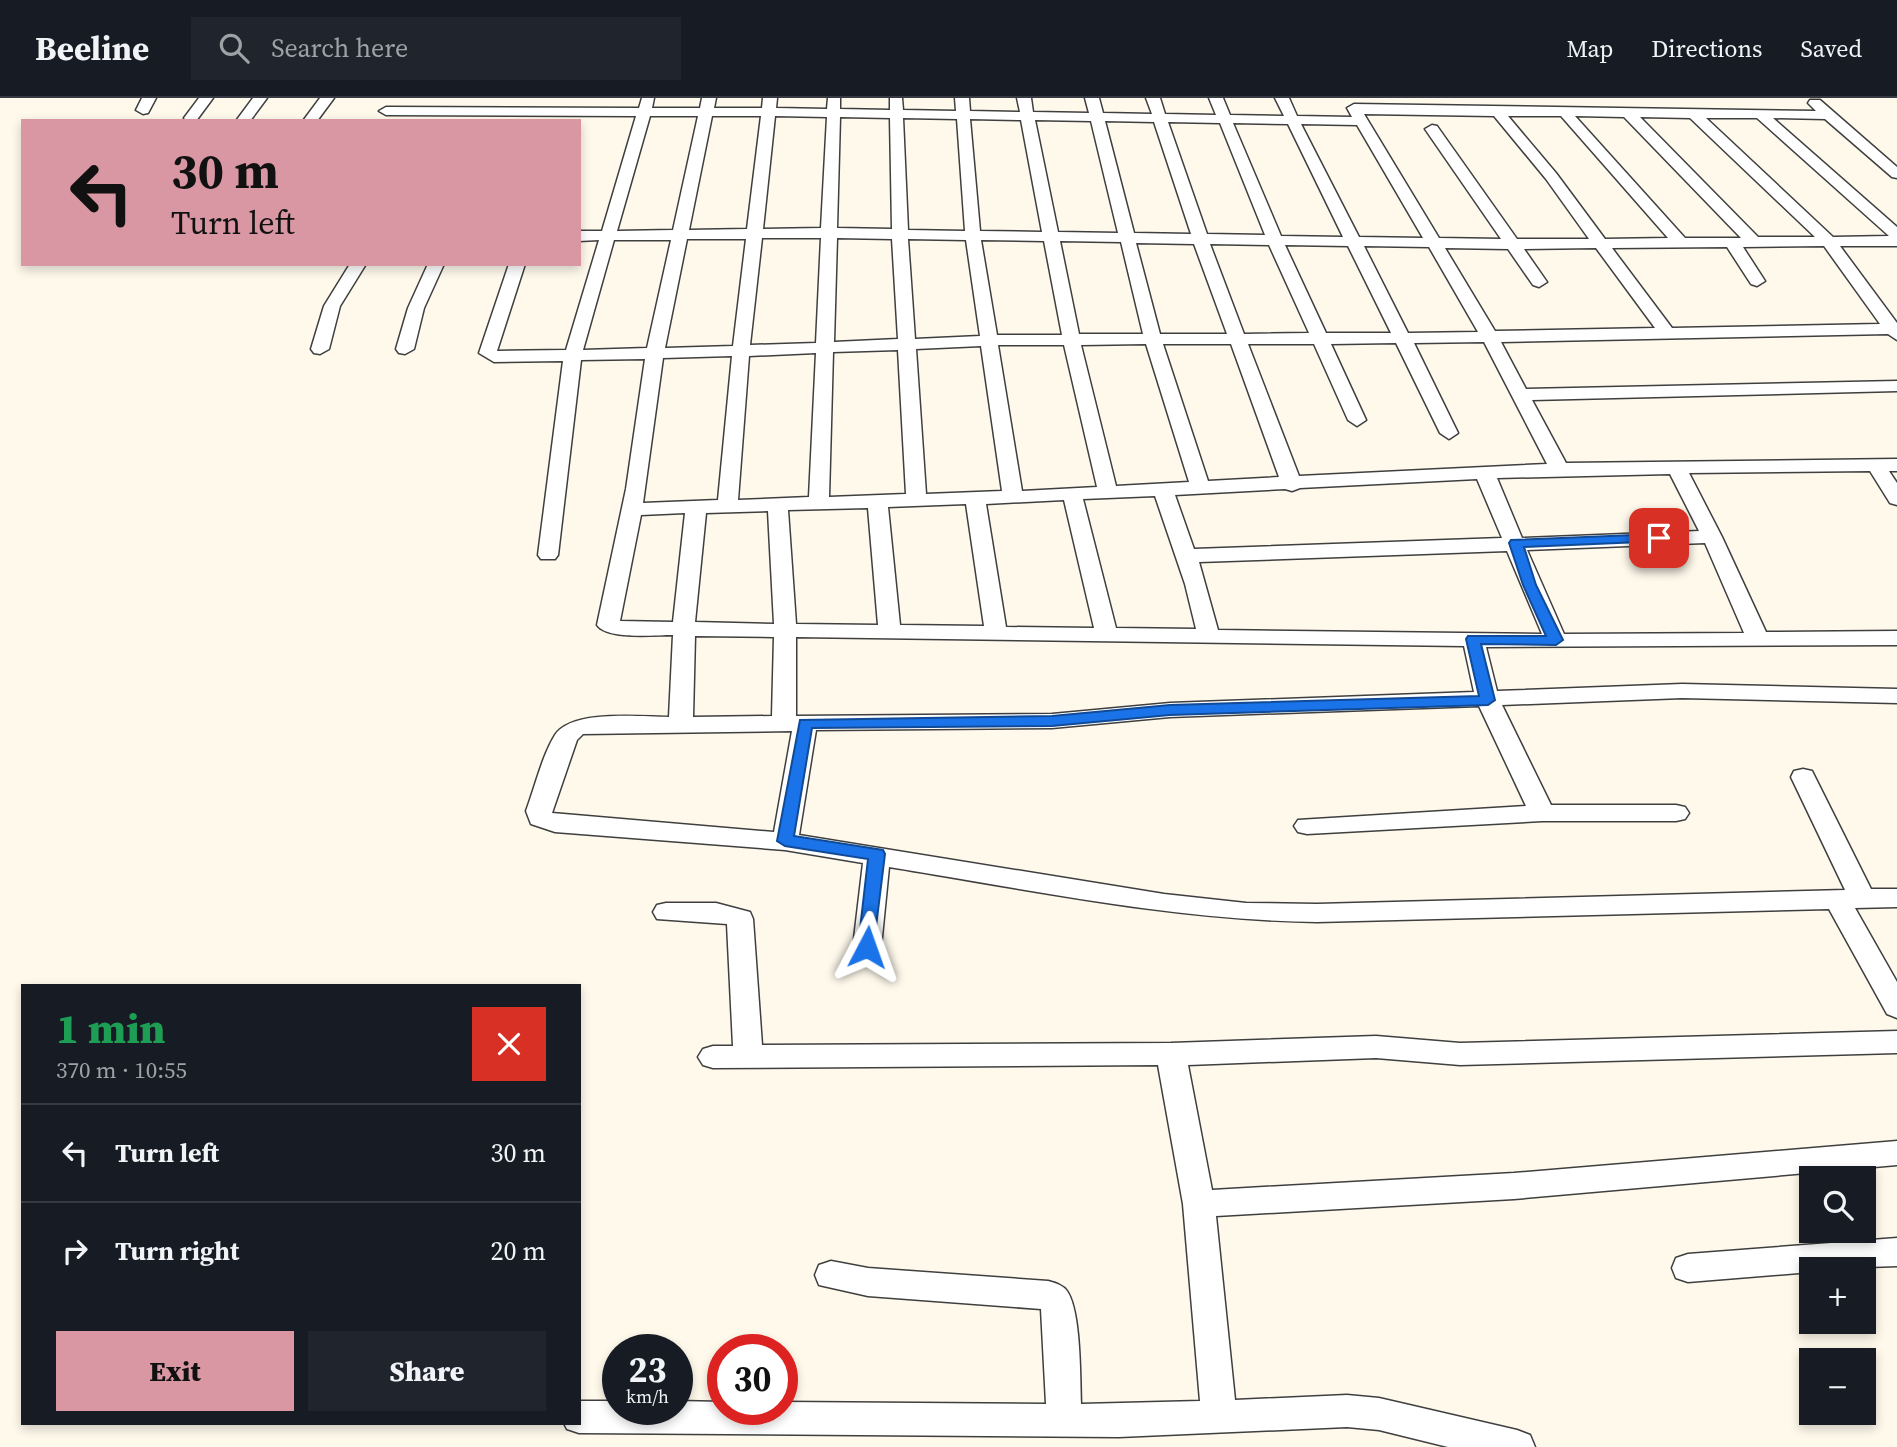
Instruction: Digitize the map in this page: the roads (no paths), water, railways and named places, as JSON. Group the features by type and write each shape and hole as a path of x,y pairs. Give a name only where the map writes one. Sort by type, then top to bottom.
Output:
{"street":[{"path":"191,118 206,98"},
{"path":"244,119 260,98"},
{"path":"311,119 327,98"},
{"path":"383,116 394,98"},
{"path":"962,98 973,236 1013,498"},
{"path":"1024,98 1071,339 1108,493"},
{"path":"1092,98 1153,339 1200,489"},
{"path":"1153,98 1201,241 1292,485"},
{"path":"1216,98 1276,242 1357,420"},
{"path":"1282,98 1404,338 1449,433"},
{"path":"1411,98 1419,111"},
{"path":"1473,98 1490,112 1602,244 1668,334"},
{"path":"1539,98 1558,113 1680,243"},
{"path":"1602,98 1622,113 1754,242"},
{"path":"1666,98 1688,114 1828,241 1895,331"},
{"path":"1731,98 1754,114 1897,235"},
{"path":"1809,98 1897,174"},
{"path":"383,116 451,110 583,110 646,105 896,106 964,116 1292,121 1355,110 1827,115"},
{"path":"548,555 573,355 646,105"},
{"path":"707,105 655,353 632,509 608,625 618,628 1209,637 1556,640 1897,638"},
{"path":"727,507 741,351 769,105"},
{"path":"819,503 833,105"},
{"path":"896,106 900,234 916,500"},
{"path":"1355,110 1490,337 1559,469"},
{"path":"1432,129 1539,282"},
{"path":"581,236 828,233 1511,244 1897,241"},
{"path":"1732,242 1757,281"},
{"path":"320,349 332,306 357,266"},
{"path":"405,349 416,308 435,266"},
{"path":"516,266 488,353 494,357 741,351 990,340 1238,340 1895,331"},
{"path":"1522,395 1897,386"},
{"path":"1876,465 1897,499"},
{"path":"632,509 1013,498 1559,469 1897,465"},
{"path":"1676,469 1712,537 1758,640"},
{"path":"1485,474 1516,543 1530,585 1556,640"},
{"path":"1163,490 1186,556 1209,637"},
{"path":"1072,494 1107,635"},
{"path":"975,498 996,634"},
{"path":"878,502 890,632"},
{"path":"778,505 785,630 795,723 785,841"},
{"path":"681,725 684,627 696,507"},
{"path":"1186,556 1712,537"},
{"path":"1473,639 1488,700 1542,813"},
{"path":"1897,696 1716,691 1170,710 1052,721 596,724 575,729 566,737 539,811 540,818 555,824 785,841 1164,903 1246,912 1317,913 1897,898"},
{"path":"1803,777 1850,899 1897,1007"},
{"path":"1307,826 1542,813 1676,813"},
{"path":"867,947 877,854"},
{"path":"666,912 723,914 740,919 748,1056"},
{"path":"713,1057 1171,1054 1364,1047 1500,1054 1897,1042"},
{"path":"1171,1054 1199,1204 1219,1416"},
{"path":"1199,1204 1527,1185 1897,1153"},
{"path":"1688,1268 1897,1252"},
{"path":"831,1275 868,1282 1048,1295 1057,1304 1065,1421"},
{"path":"581,1417 1065,1421 1347,1411 1379,1414 1517,1447"}]}
